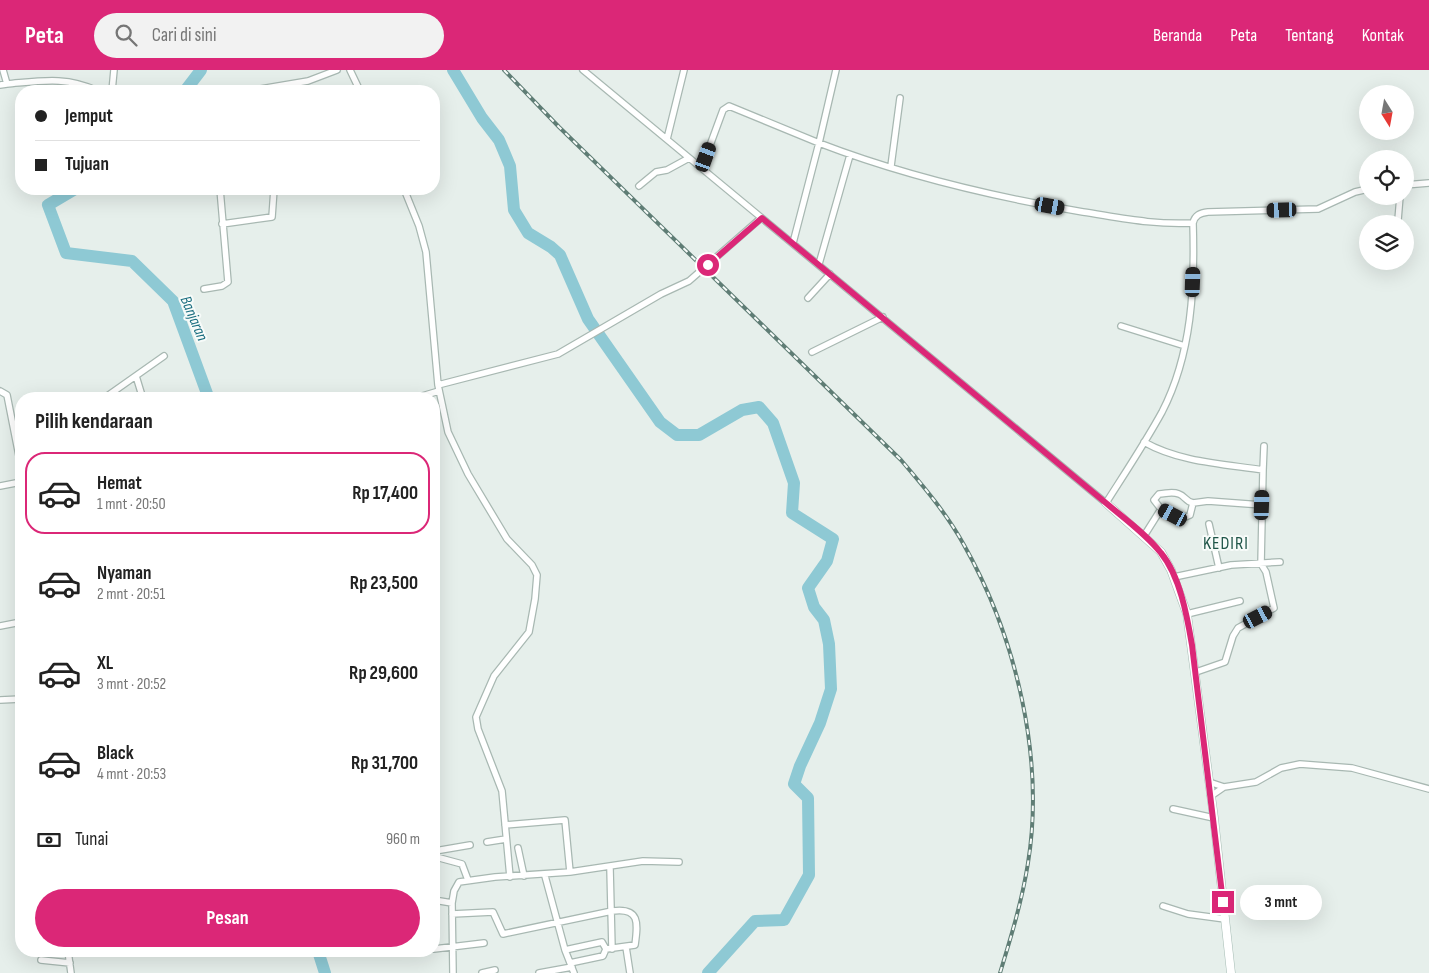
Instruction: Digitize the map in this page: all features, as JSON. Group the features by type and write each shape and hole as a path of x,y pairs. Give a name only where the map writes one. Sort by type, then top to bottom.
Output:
{"street":[{"path":"4,70 7,84"},
{"path":"113,85 114,70"},
{"path":"289,85 308,81 337,70"},
{"path":"350,70 357,85"},
{"path":"584,70 883,317 985,405 1106,503 1164,556 1174,577 1187,614 1214,818 1231,973"},
{"path":"667,139 684,70"},
{"path":"793,243 836,70"},
{"path":"0,85 50,81 78,82 85,85"},
{"path":"891,166 900,98"},
{"path":"702,168 723,110 729,106 850,155 1032,203 1161,224 1193,223"},
{"path":"819,264 850,155"},
{"path":"639,186 656,172 667,170 689,158"},
{"path":"1414,184 1429,183"},
{"path":"1106,503 1168,399 1185,346 1192,290 1193,223 1197,215 1203,213 1318,209 1359,191"},
{"path":"204,289 222,286 228,282 220,195"},
{"path":"222,224 272,217 274,195"},
{"path":"406,195 419,226 426,252 439,392"},
{"path":"429,392 552,356 693,278 762,218"},
{"path":"808,298 830,274"},
{"path":"812,352 883,317"},
{"path":"1121,326 1185,346"},
{"path":"113,392 164,356"},
{"path":"136,376 141,392"},
{"path":"0,391 7,395 15,436"},
{"path":"440,397 448,432 468,474 507,539 532,566 537,575 530,632 494,676 476,717 478,729 502,791 510,877"},
{"path":"1144,442 1158,450 1196,461 1263,470"},
{"path":"1196,672 1225,662 1233,636 1238,628 1274,608 1266,572 1261,564 1264,446"},
{"path":"0,486 15,483"},
{"path":"1193,502 1190,514 1187,517 1173,515 1161,509 1154,500 1158,494 1171,492 1180,494 1186,501 1193,502 1262,505"},
{"path":"1144,536 1161,509"},
{"path":"1210,524 1219,568"},
{"path":"1174,577 1219,568 1280,562"},
{"path":"1187,614 1240,601"},
{"path":"0,626 15,623"},
{"path":"0,700 15,699"},
{"path":"1211,796 1224,787 1256,782 1281,768 1306,764 1352,768 1429,789"},
{"path":"1209,782 1224,787"},
{"path":"1173,809 1214,818"},
{"path":"505,825 565,820 570,872"},
{"path":"487,842 506,839"},
{"path":"440,850 470,844"},
{"path":"518,848 524,876"},
{"path":"440,859 462,864 468,880"},
{"path":"453,973 452,903 455,887 459,882 545,876 610,868 642,861 679,862"},
{"path":"539,973 572,968 603,956 609,949 612,912 610,868"},
{"path":"545,876 572,968"},
{"path":"440,901 452,903"},
{"path":"1163,906 1188,914 1225,920"},
{"path":"452,914 493,912 503,934 624,910 636,916 635,944 609,949"},
{"path":"566,950 602,942 609,949"},
{"path":"440,948 484,943"},
{"path":"626,947 630,973"},
{"path":"69,957 71,973"},
{"path":"41,960 70,963"},
{"path":"482,973 495,970"}],"waterway":[{"name":"Banjaran","path":"190,85 201,70"},
{"path":"453,70 482,118 499,140 510,166 514,210 528,233 560,255 588,319 660,422 677,435 699,435 742,410 759,407 773,423 794,483 792,513 833,539 827,561 808,588 814,607 824,620 829,644 831,689 820,723 800,766 794,784 808,798 809,875 784,920 755,921 708,973"},
{"name":"Banjaran","path":"65,195 48,205 66,253 132,261 173,301 206,392"},
{"name":"Banjaran","path":"320,957 325,973"}],"railway":[{"path":"504,70 559,127 901,460 943,512 964,545 982,581 1012,658 1029,740 1032,823 1028,863 1019,905 1000,973"}],"district":[{"name":"KEDIRI","path":"1226,543"}],"route":[{"path":"708,265 762,218 1106,503 1149,539 1161,552 1171,570 1187,614 1223,902"}]}
